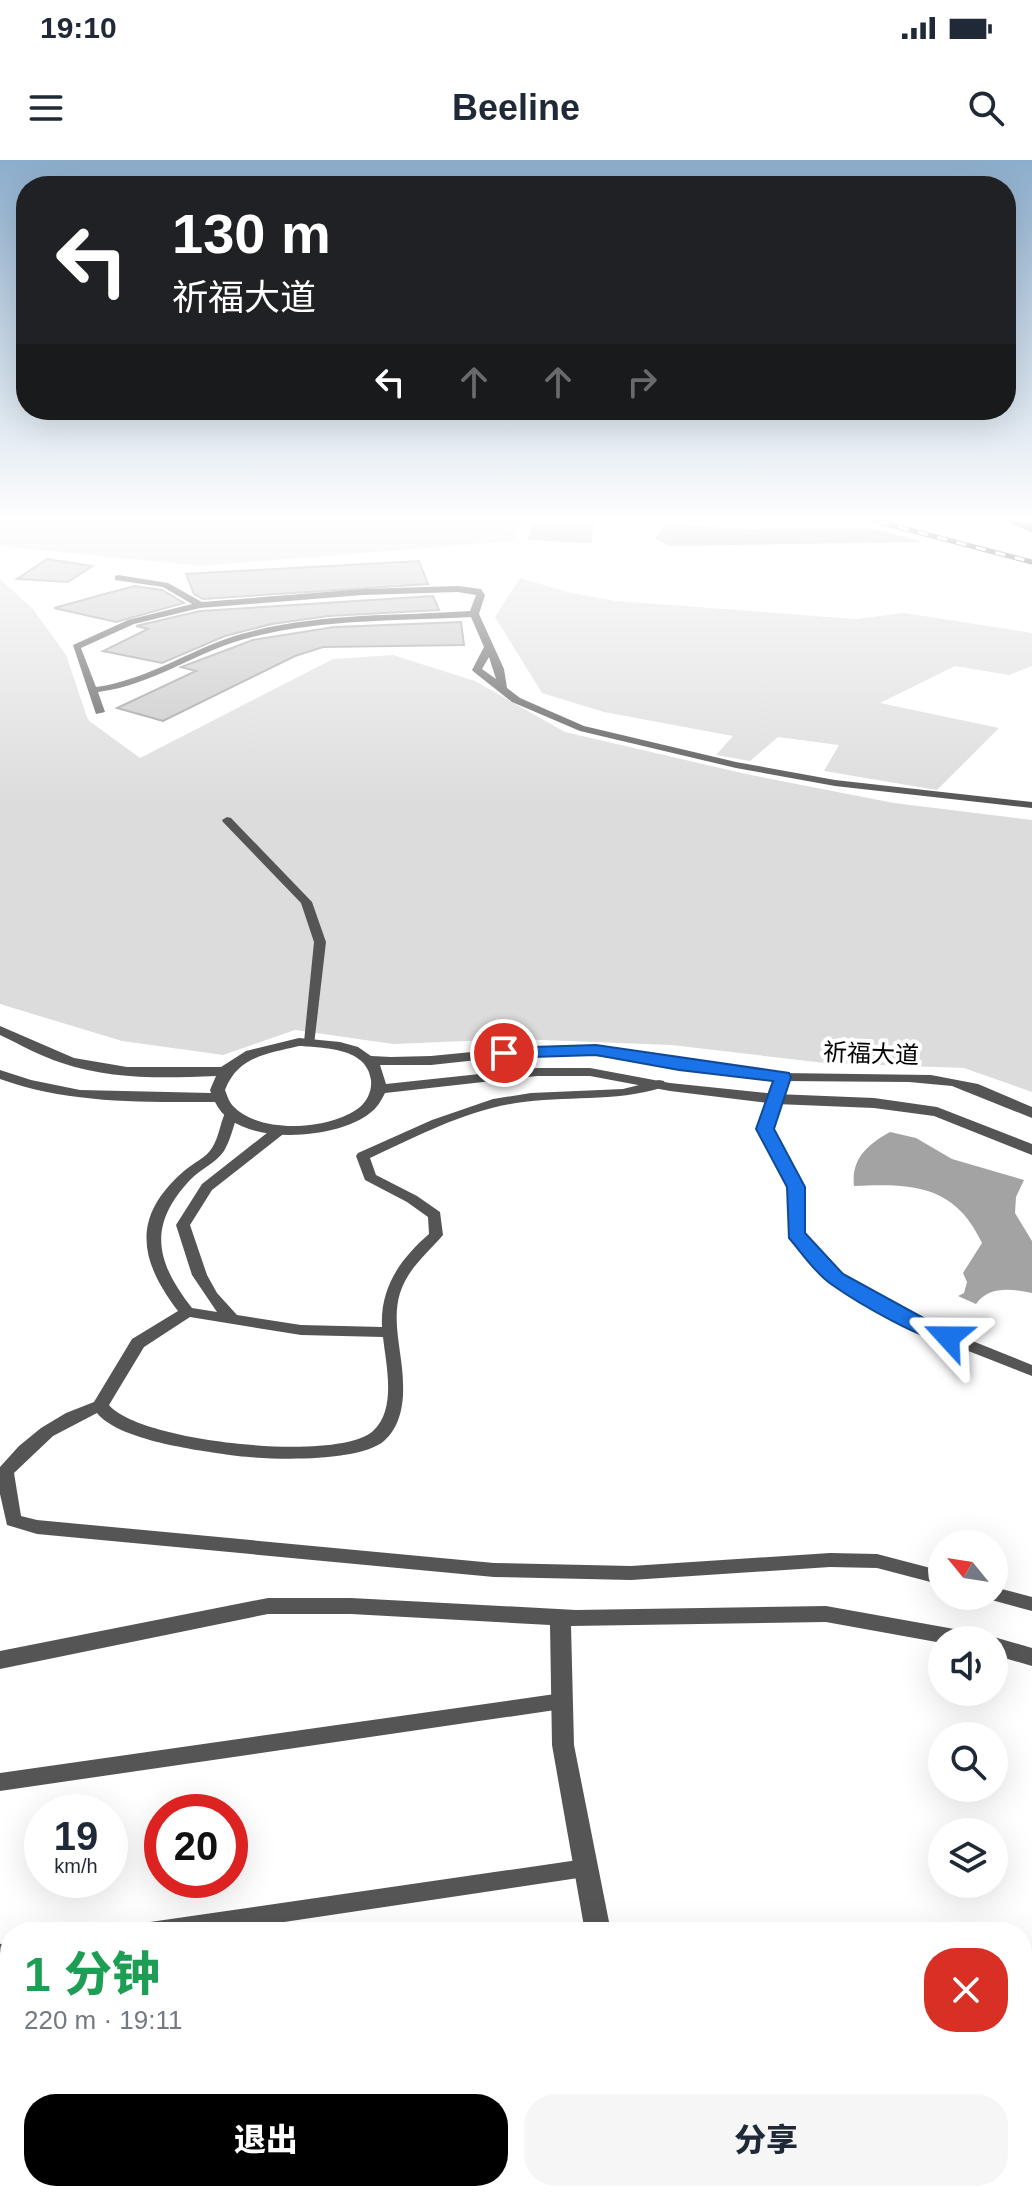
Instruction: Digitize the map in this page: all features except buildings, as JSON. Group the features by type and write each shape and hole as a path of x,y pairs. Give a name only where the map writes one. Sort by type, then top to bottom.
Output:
{"street":[{"path":"100,712 76,647 131,622 170,612"},
{"path":"92,690 127,686 203,650 273,629 474,614 499,669 502,689"},
{"path":"488,649 477,670 516,700 580,728 736,765 835,783 1032,805"},
{"path":"0,1030 68,1061 105,1069 140,1074 224,1071 216,1087 218,1098 230,1116 251,1126 277,1132 309,1131 338,1125 361,1113 381,1089 380,1073 370,1060"},
{"name":"祈福大道","path":"224,1071 241,1058 272,1046 310,1042 351,1049 370,1060 401,1064 533,1050 596,1050 679,1065 783,1077 875,1074 955,1083 1032,1113"},
{"name":"祈福大道","path":"381,1089 537,1072 590,1072 776,1099 874,1103 937,1112 1032,1150"},
{"path":"0,1074 33,1088 85,1096 218,1098"},
{"path":"0,1660 268,1606 351,1606 560,1617 826,1614 928,1632"},
{"path":"560,1617 563,1745 596,1922"},
{"path":"1008,1650 1032,1657"}],"lane":[{"path":"227,820 306,902 320,942 310,1042"},
{"path":"783,1077 765,1129 796,1187 795,1234 836,1279 920,1326 1032,1371"},
{"path":"100,1406 106,1417 131,1428 211,1447 296,1453 359,1447 382,1434 395,1410 395,1370 389,1332 392,1297 410,1256 436,1235 435,1215 370,1177 363,1156 442,1120 514,1099 634,1094 659,1084"},
{"path":"187,1312 156,1267 151,1240 159,1208 189,1174 217,1151 230,1116"},
{"path":"231,1317 207,1295 191,1260 183,1225 207,1187 277,1132"},
{"path":"389,1332 301,1330 187,1312 138,1343 100,1406 82,1412 30,1442 5,1472 13,1520 37,1527 494,1570 631,1573 862,1560 928,1574"},
{"path":"1008,1598 1032,1604"},
{"path":"0,1782 562,1701"},
{"path":"218,1922 585,1868"}],"shaded area":[{"path":"0,612 35,612 66,655 88,720 140,758 333,659 393,655 475,681 565,732 746,774 894,803 1032,820 1032,1092 964,1068 825,1063 671,1045 516,1039 393,1044 295,1030 223,1055 122,1041 0,1004"},
{"path":"498,612 767,612 856,619 904,613 1032,633 1032,666 1009,675 955,666 880,703 999,728 937,790 824,771 839,745 778,737 750,761 716,755 733,736 604,712 542,693 495,617"},
{"path":"890,1132 916,1138 952,1159 1024,1180 1016,1197 1015,1213 1032,1241 1032,1293 994,1291 976,1304 958,1296 964,1293 967,1282 963,1273 982,1243 959,1209 945,1199 913,1187 854,1186 855,1168 862,1154"}],"route":[{"path":"504,1053 596,1050 679,1065 783,1077 765,1129 796,1187 795,1234 836,1279 920,1326 948,1337"}]}
